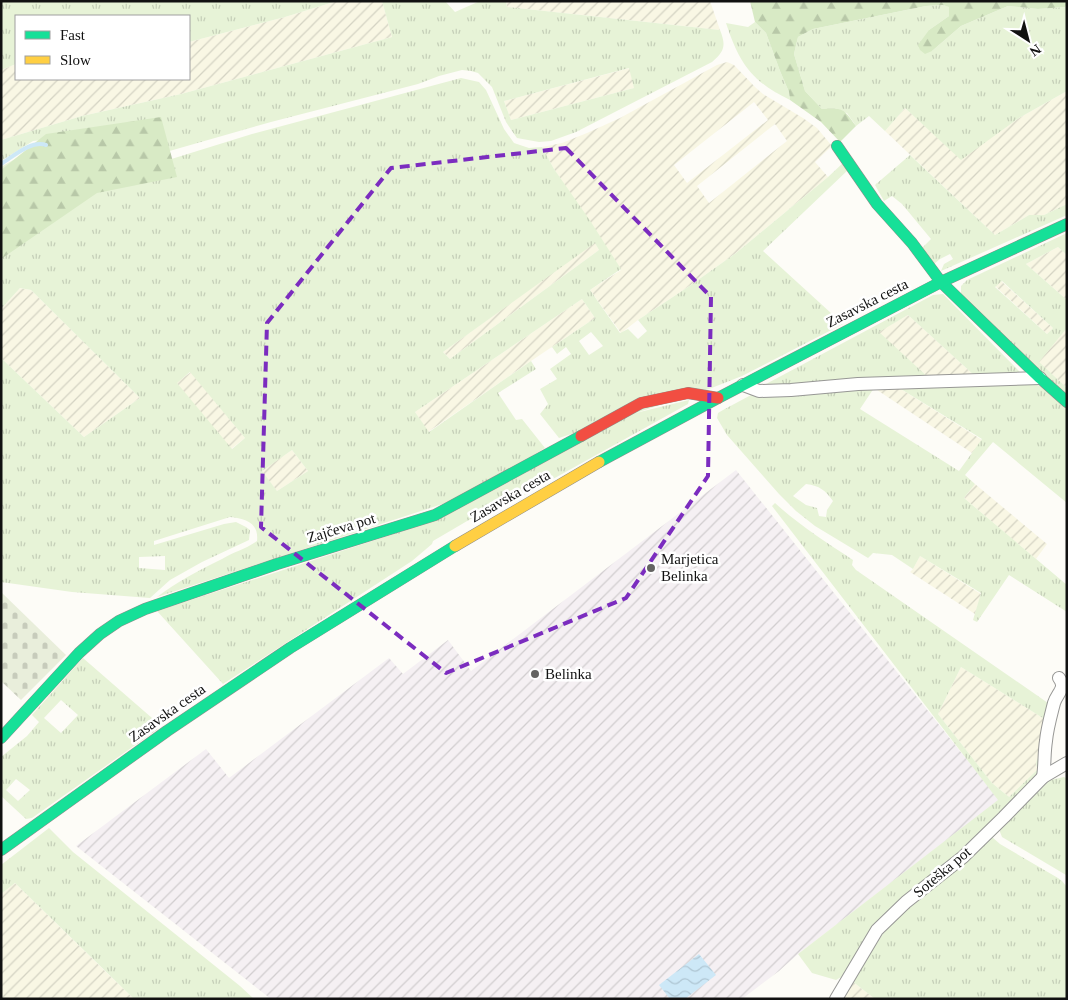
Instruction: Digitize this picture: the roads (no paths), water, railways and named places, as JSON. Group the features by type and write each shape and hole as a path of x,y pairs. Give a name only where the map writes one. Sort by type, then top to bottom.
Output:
{"main road":[{"path":"837,146 877,204 912,243 941,282 1067,402"},
{"name":"Zasavska cesta","path":"1,850 167,731 290,648 472,536 584,471 718,398 941,282 1067,224"},
{"name":"Zajčeva pot","path":"1,738 79,654 100,634 119,620 145,609 267,567 435,515 641,402 688,393 718,398"}],"street":[{"path":"743,385 759,391 858,384 1040,378"},
{"path":"1043,777 1046,740 1055,700 1063,684 1059,678"},
{"name":"Soteška pot","path":"836,999 877,930 906,902 963,857 1043,777 1067,763"}],"water":[{"path":"699,954 716,975 685,999 670,999 659,985"}],"waterway":[{"path":"1,164 29,147 40,144 46,145"}],"place":[{"name":"Marjetica Belinka","path":"651,568"},
{"name":"Belinka","path":"535,674"}]}
